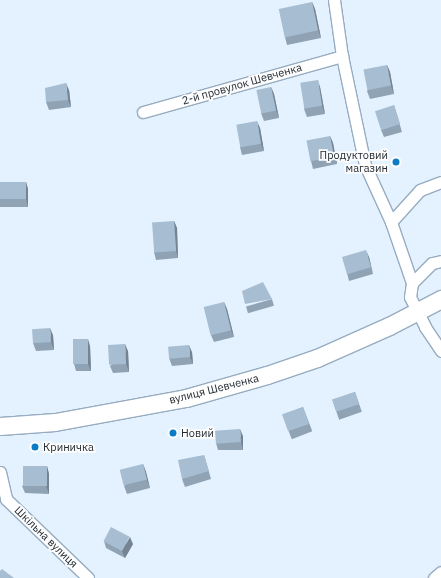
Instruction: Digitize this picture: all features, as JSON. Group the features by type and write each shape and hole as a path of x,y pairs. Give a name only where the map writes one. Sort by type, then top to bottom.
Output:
{"main road":[{"name":"вулиця Шевченка","path":"0,426 54,422 201,394 267,375 317,358 441,299"}],"street":[{"path":"334,0 342,56 365,165 391,222 412,283 410,297 438,347"},
{"name":"2-й провулок Шевченка","path":"143,112 342,56"},
{"path":"391,222 420,190 441,182"},
{"path":"412,283 432,263 441,261"},
{"name":"Шкільна вулиця","path":"0,472 6,499 88,578"},
{"path":"434,578 441,572"}],"building":[{"path":"312,2 318,30 285,37 279,9"},
{"path":"387,65 391,86 367,90 363,70"},
{"path":"318,80 322,106 304,108 300,83"},
{"path":"66,83 68,100 46,102 45,88"},
{"path":"271,87 276,110 261,114 256,90"},
{"path":"394,105 400,124 381,130 375,111"},
{"path":"257,121 261,144 240,147 236,125"},
{"path":"330,136 334,157 310,161 306,141"},
{"path":"0,182 26,182 26,199 0,199"},
{"path":"174,221 176,251 154,252 152,223"},
{"path":"366,250 371,267 347,274 342,257"},
{"path":"263,282 272,299 245,304 242,291"},
{"path":"224,302 231,330 211,335 204,307"},
{"path":"50,328 51,342 33,343 32,329"},
{"path":"73,339 88,339 88,364 73,364"},
{"path":"125,344 126,364 109,365 108,345"},
{"path":"189,345 190,357 169,359 168,347"},
{"path":"355,392 359,404 336,412 332,399"},
{"path":"303,407 309,424 288,431 282,414"},
{"path":"240,429 241,442 216,444 215,431"},
{"path":"204,455 209,471 182,479 178,460"},
{"path":"143,464 147,480 124,485 120,470"},
{"path":"23,466 47,466 47,486 23,486"},
{"path":"111,527 130,537 122,551 103,541"},
{"path":"2,569 14,578 0,578 0,571"}],"place":[{"name":"Продуктовий магазин","path":"396,162"},
{"name":"Новий","path":"173,433"},
{"name":"Криничка","path":"35,447"}]}
